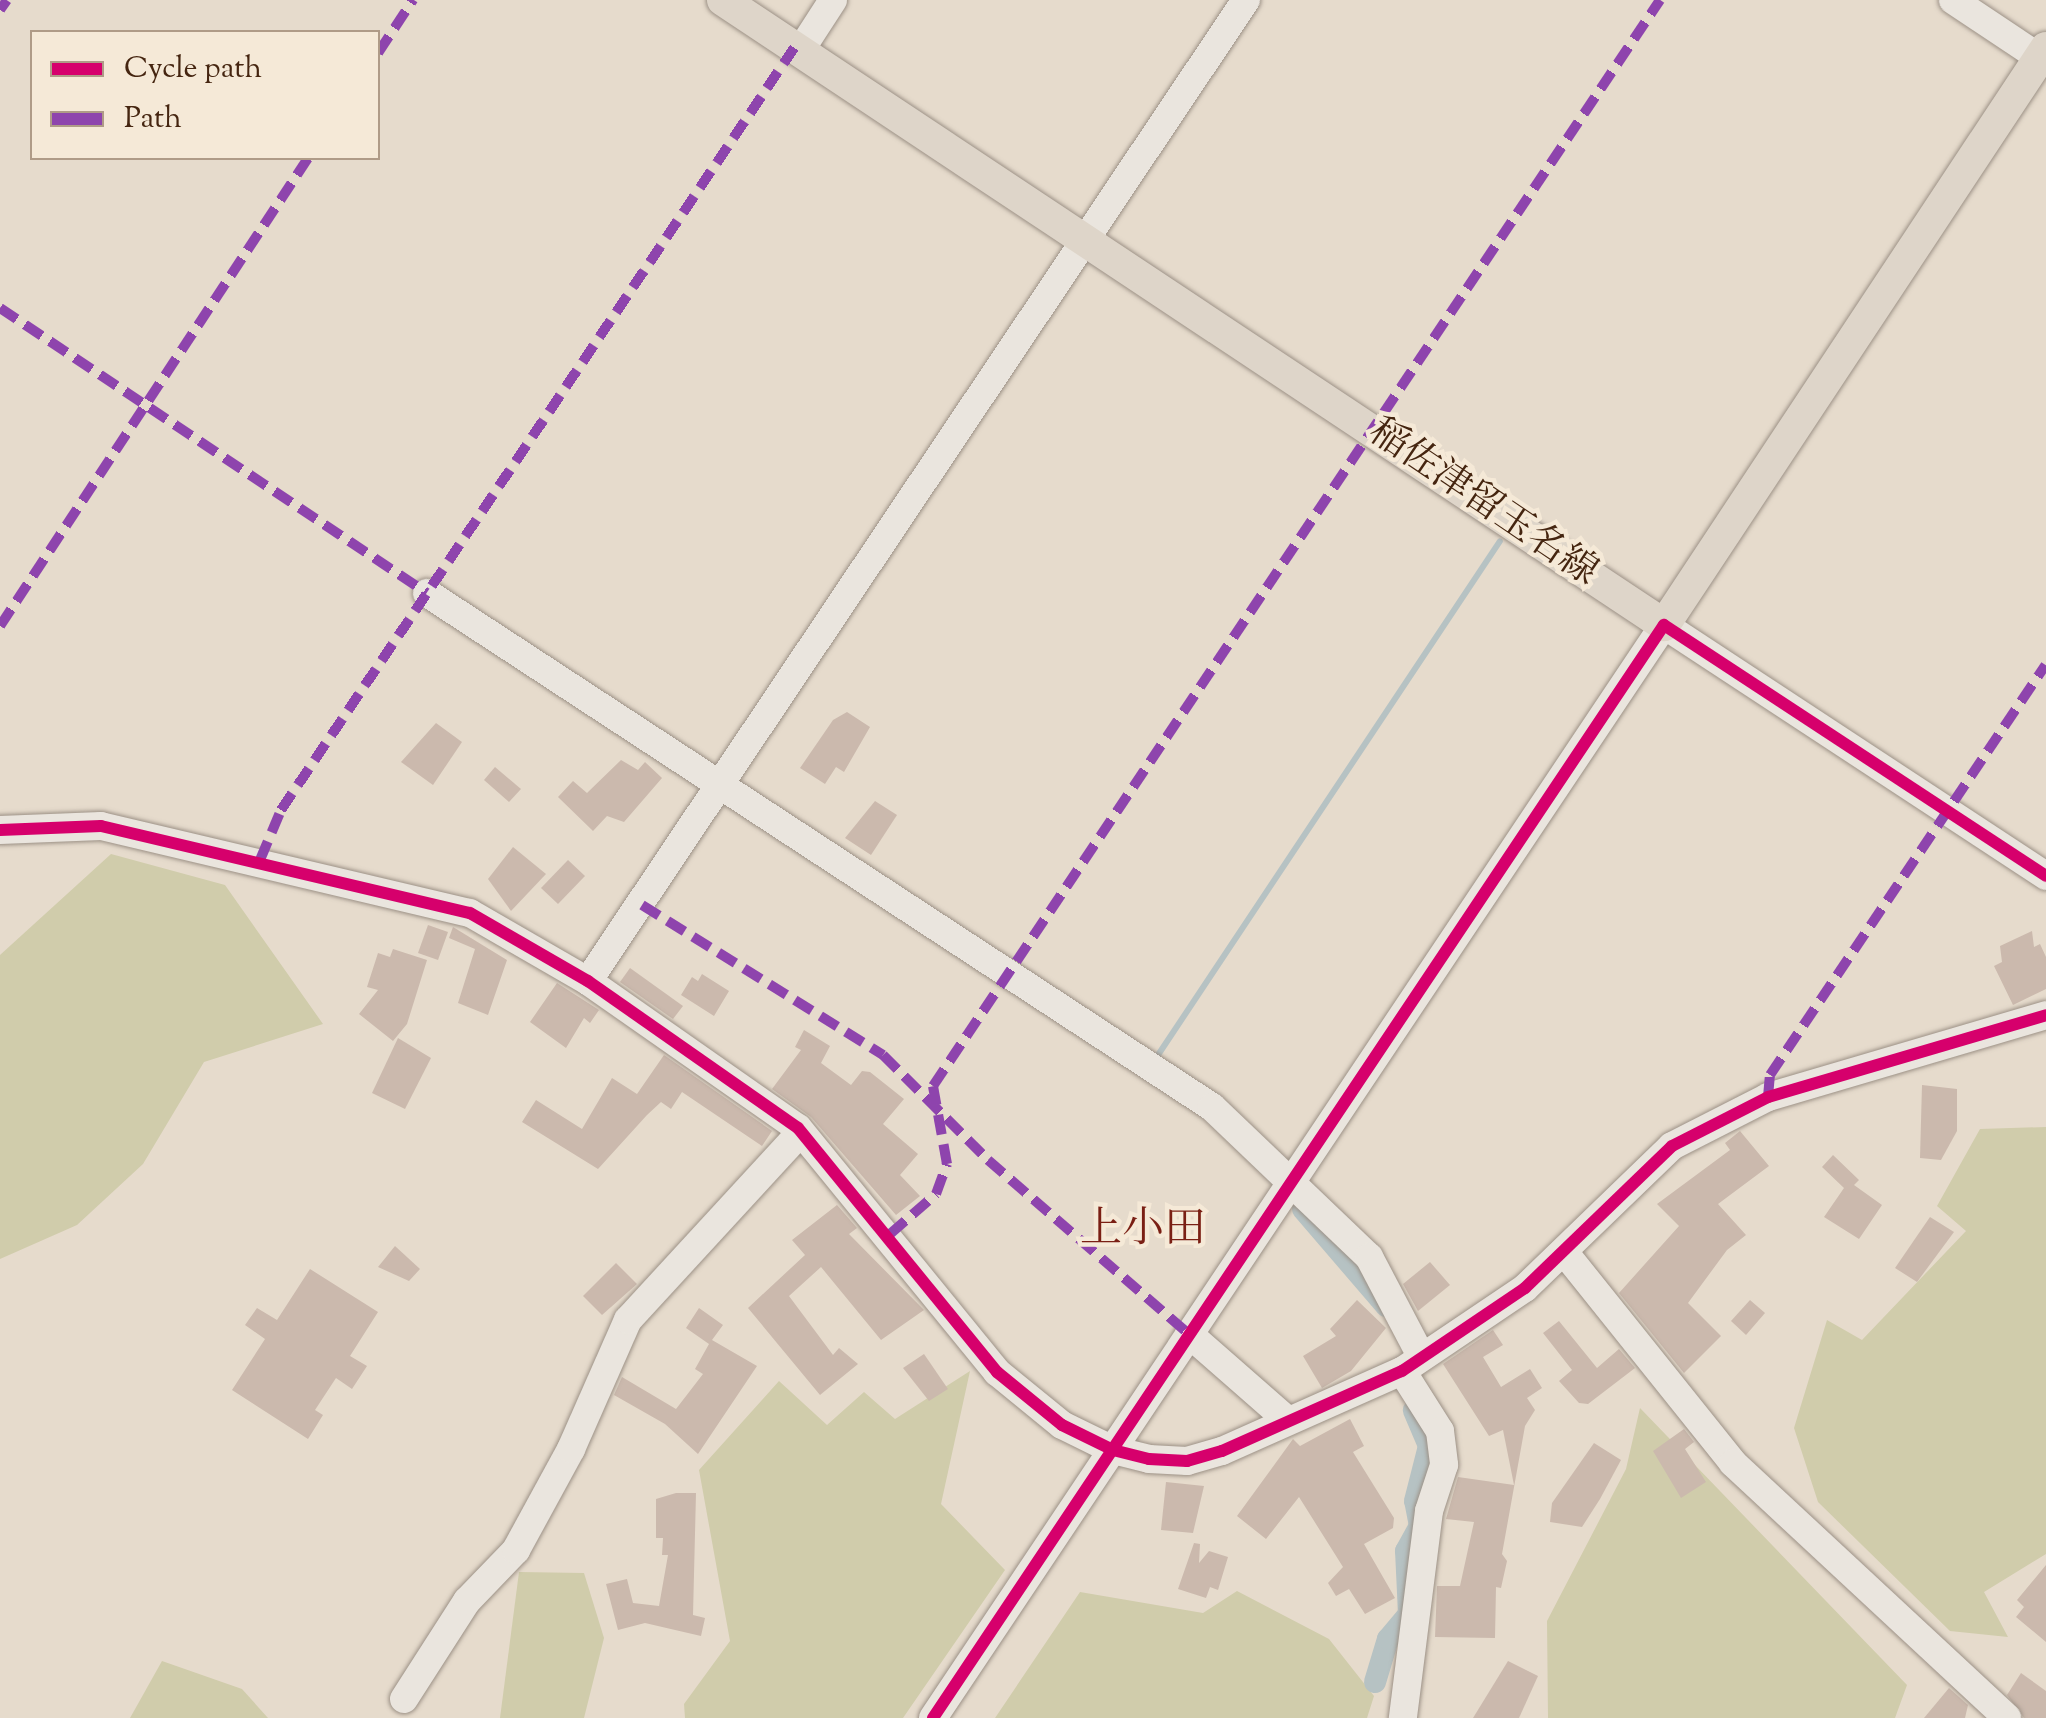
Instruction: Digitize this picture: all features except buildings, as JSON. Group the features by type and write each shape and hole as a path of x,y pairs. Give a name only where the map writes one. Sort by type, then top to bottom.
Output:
{"main road":[{"name":"稲佐津留玉名線","path":"723,0 1084,244 1664,625"},
{"path":"1664,625 2044,56"}],"street":[{"path":"794,48 802,48 833,0"},
{"path":"588,981 1246,0"},
{"path":"1953,0 2044,56"},
{"path":"428,592 1212,1107 1369,1258 1440,1431 1444,1465 1429,1511 1402,1718"},
{"path":"933,1718 1664,625 2046,876"},
{"path":"0,830 101,826 470,912 588,981 802,1132 997,1372 1062,1425 1113,1450 1187,1461 1411,1363 1525,1288 1672,1146 1768,1097 2046,1015"},
{"path":"404,1699 467,1601 516,1550 571,1449 628,1320 802,1132"},
{"path":"1565,1253 1733,1463 2007,1718"},
{"path":"1189,1334 1286,1419"}],"shaded area":[{"path":"111,854 225,885 323,1024 204,1062 143,1164 77,1225 0,1259 0,955"},
{"path":"2046,1127 2046,1554 1984,1592 2008,1637 1950,1631 1818,1502 1794,1428 1827,1320 1862,1340 1966,1231 1937,1206 1980,1129"},
{"path":"970,1371 941,1504 1005,1570 903,1718 685,1718 684,1704 730,1641 699,1470 779,1381 827,1425 864,1392 895,1419"},
{"path":"1640,1408 1907,1685 1895,1718 1548,1718 1547,1621 1626,1469"},
{"path":"519,1572 584,1573 604,1638 584,1718 500,1718"},
{"path":"1237,1591 1329,1639 1374,1696 1367,1718 995,1718 1080,1592 1203,1613"},
{"path":"162,1661 242,1689 268,1718 130,1718"}],"waterway":[{"path":"1158,1055 1500,541"},
{"path":"1303,1209 1386,1306"},
{"path":"1375,1682 1388,1639 1409,1614 1406,1551 1420,1526 1415,1501 1429,1446 1414,1410"}],"marked path":[{"path":"0,10 7,0"},
{"path":"380,50 413,0"},
{"path":"890,1234 936,1194 947,1164 933,1086 1660,0"},
{"path":"260,860 281,810 794,48"},
{"path":"0,626 307,160"},
{"path":"0,308 427,593"},
{"path":"1768,1097 1770,1075 2046,665"},
{"path":"642,905 883,1055 988,1160 1189,1334"}],"cycle path":[{"path":"933,1718 1664,625 2046,876"},
{"path":"0,830 101,826 470,913 588,981 798,1128 997,1372 1062,1425 1113,1450 1149,1459 1187,1461 1222,1451 1402,1371 1525,1288 1672,1146 1768,1097 2046,1015"}],"district":[{"name":"上小田","path":"1143,1231"}]}
